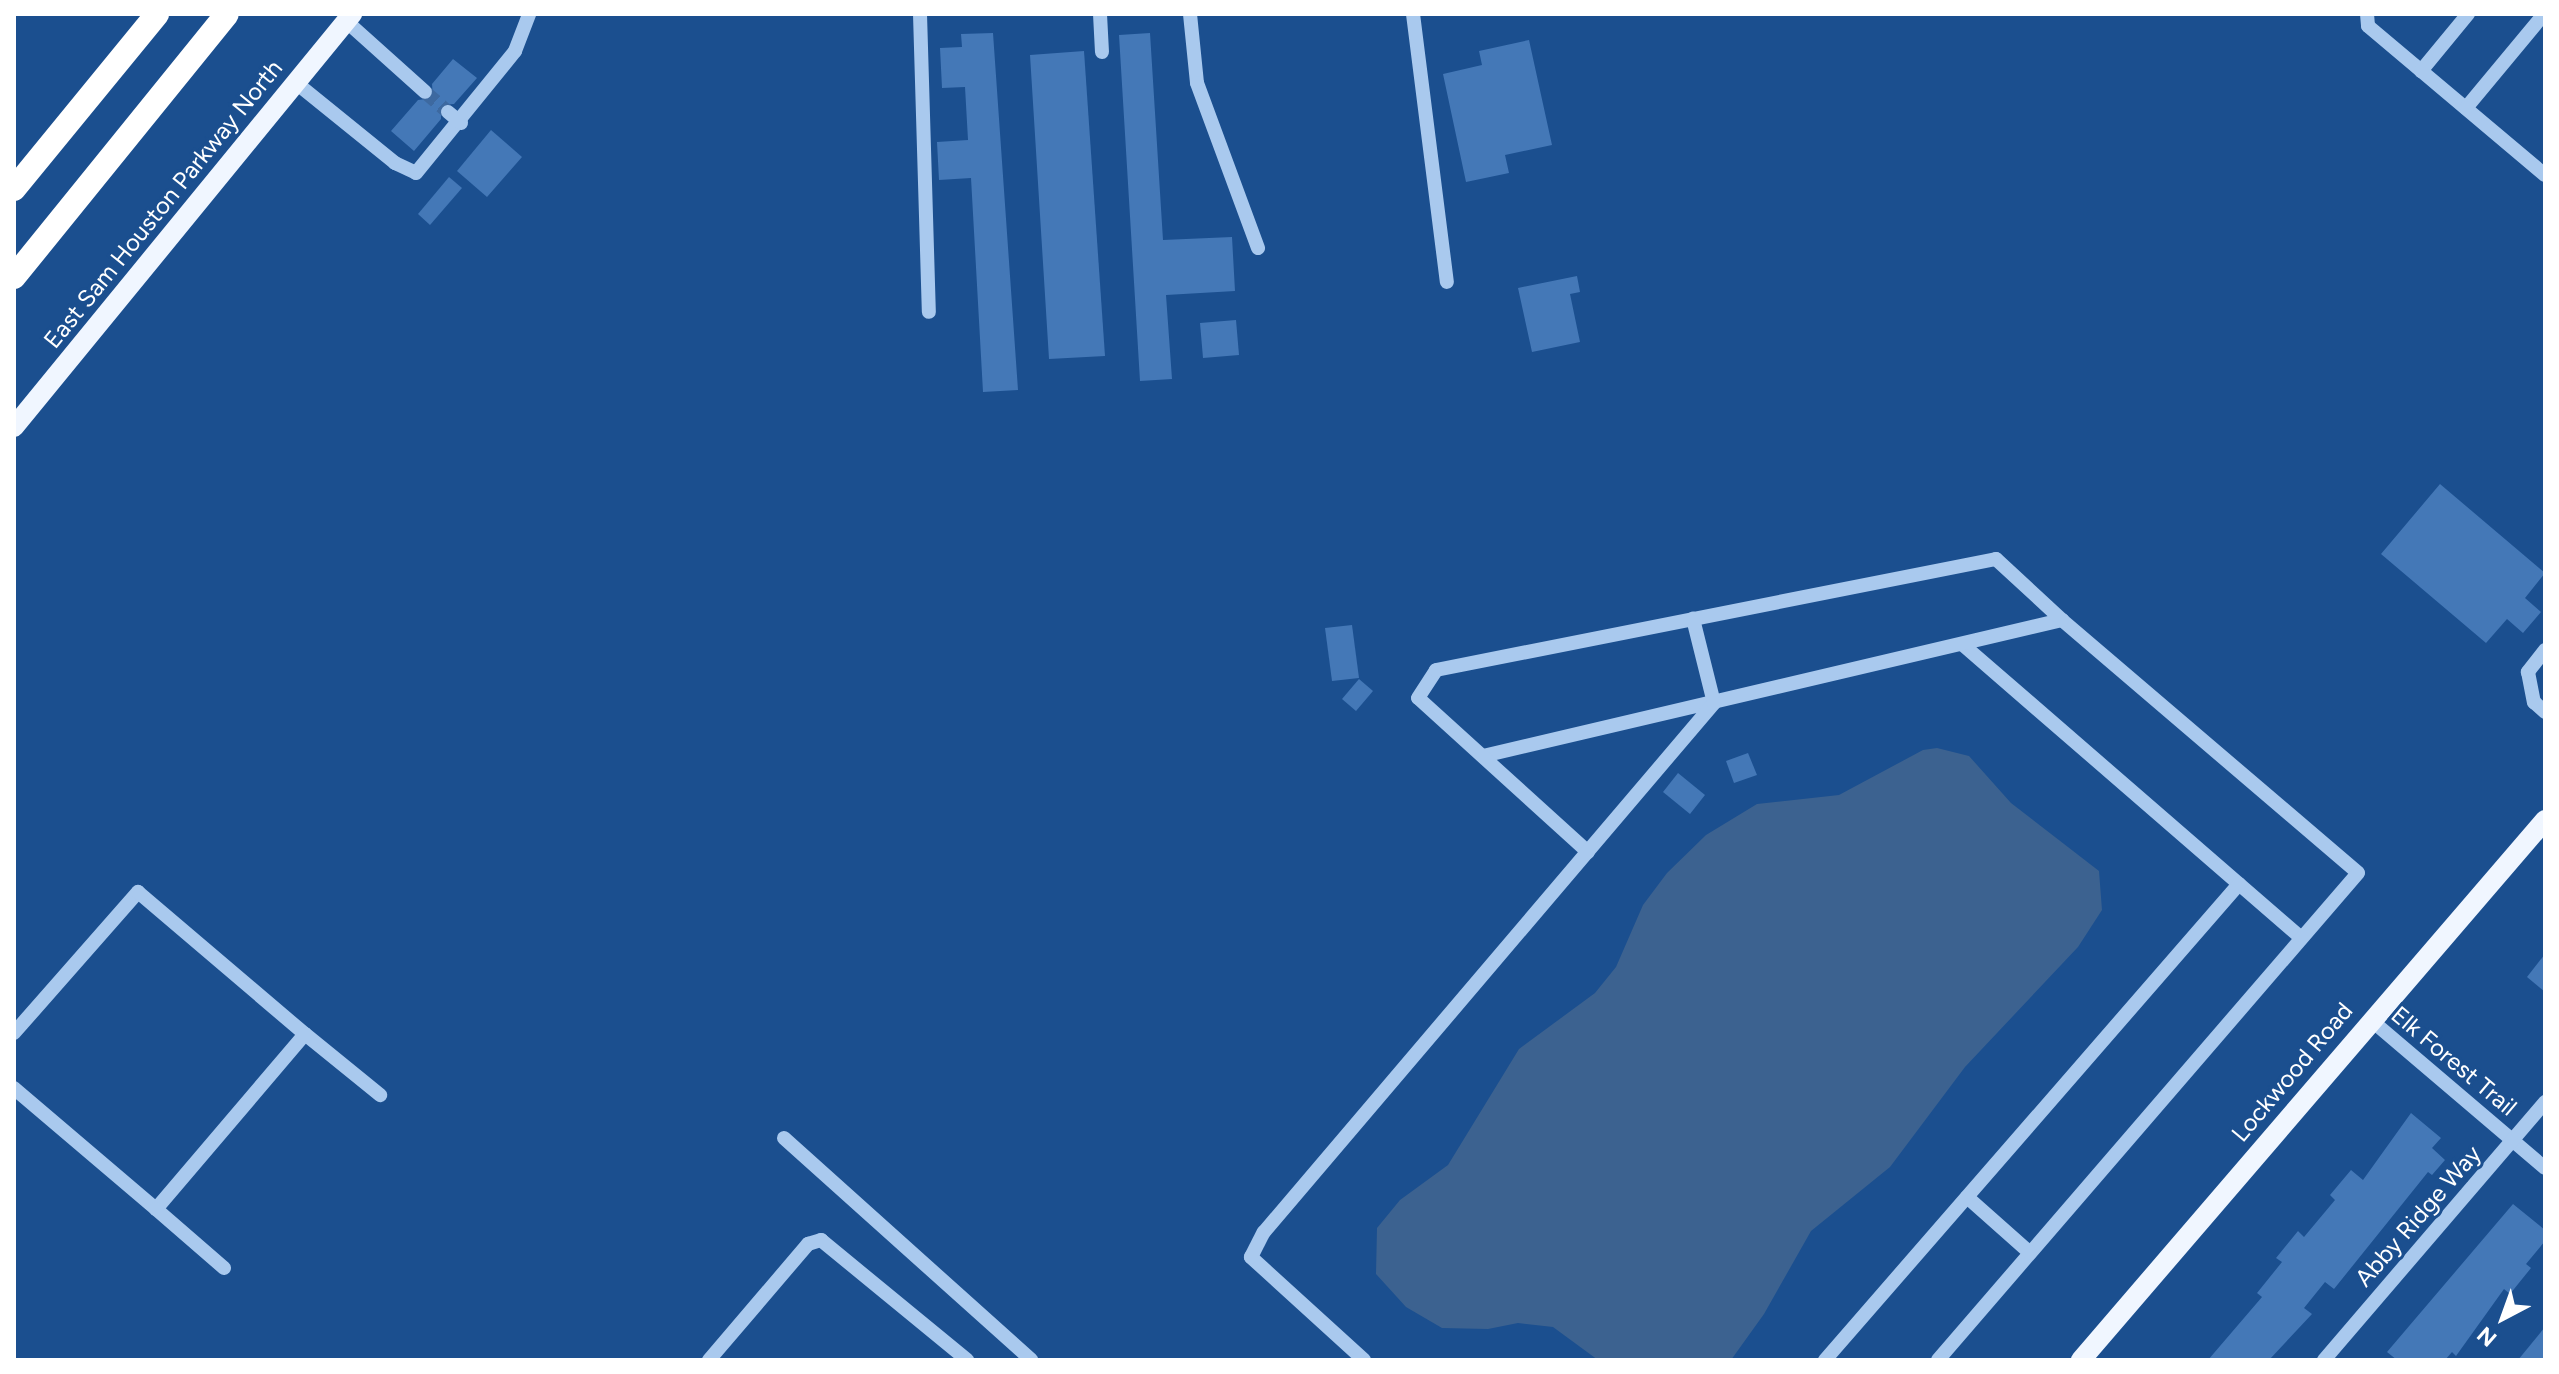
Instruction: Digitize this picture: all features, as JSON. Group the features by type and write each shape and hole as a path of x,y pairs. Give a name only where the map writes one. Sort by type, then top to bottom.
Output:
{"highway":[{"path":"14,189 157,14"},
{"path":"14,277 87,191 227,14"}],"main road":[{"name":"East Sam Houston Parkway North","path":"14,427 295,82 340,21"},
{"name":"Lockwood Road","path":"2081,1360 2545,820"}],"street":[{"path":"295,82 395,163 416,173 461,123 515,51 529,14"},
{"path":"920,14 929,312"},
{"path":"1100,14 1102,52"},
{"path":"1190,14 1197,83 1258,248"},
{"path":"1413,14 1447,282"},
{"path":"2367,14 2368,26 2545,175"},
{"path":"2421,71 2468,14"},
{"path":"2466,108 2544,14"},
{"path":"340,21 425,92"},
{"path":"448,112 461,123"},
{"path":"1588,852 1418,698 1436,670 1996,559 2062,620 2358,873 1938,1360"},
{"path":"1693,619 1714,703"},
{"path":"1483,756 2062,620"},
{"path":"1962,644 2302,938"},
{"path":"2545,650 2528,672 2534,702 2545,712"},
{"path":"1364,1360 1251,1257 1264,1232 1714,703"},
{"path":"1825,1360 2239,884"},
{"path":"14,1033 138,892 380,1095"},
{"name":"Elk Forest Trail","path":"2371,1020 2545,1168"},
{"path":"156,1209 305,1034"},
{"path":"14,1088 224,1268"},
{"name":"Abby Ridge Way","path":"2324,1360 2545,1102"},
{"path":"784,1138 1031,1360"},
{"path":"1967,1197 2030,1253"},
{"path":"709,1360 808,1244 821,1240 967,1360"}],"water":[{"path":"1937,748 1969,756 2011,803 2099,871 2102,910 2078,947 1965,1067 1890,1167 1811,1231 1764,1314 1731,1360 1598,1360 1553,1327 1518,1323 1488,1329 1442,1328 1406,1307 1376,1274 1377,1228 1400,1200 1448,1165 1519,1049 1595,993 1616,967 1643,905 1667,873 1706,835 1757,804 1839,795 1923,750"}],"building":[{"path":"993,33 1018,390 983,392 971,178 939,180 937,142 968,140 965,87 942,88 940,48 962,47 961,34"},
{"path":"1150,33 1163,240 1232,237 1235,291 1166,295 1172,379 1140,381 1119,35"},
{"path":"1529,40 1552,145 1505,155 1509,173 1466,182 1443,74 1482,65 1479,51"},
{"path":"1084,51 1105,356 1049,359 1030,55"},
{"path":"453,59 477,78 454,104 441,105 441,119 414,151 391,131 418,100 433,98 432,84"},
{"path":"491,130 522,157 487,197 457,171"},
{"path":"449,177 462,188 430,225 418,214"},
{"path":"1577,276 1580,292 1570,294 1580,342 1532,352 1518,288"},
{"path":"1236,320 1239,355 1203,358 1200,323"},
{"path":"2440,484 2545,573 2525,598 2541,612 2523,633 2507,619 2486,643 2381,554"},
{"path":"1352,625 1359,678 1332,681 1325,628"},
{"path":"1359,679 1373,691 1356,711 1342,699"},
{"path":"1748,753 1757,775 1734,783 1726,761"},
{"path":"1678,773 1705,795 1690,814 1663,792"},
{"path":"2545,954 2545,992 2527,977"},
{"path":"2411,1113 2441,1138 2432,1148 2445,1160 2432,1175 2428,1172 2334,1289 2325,1282 2304,1308 2312,1314 2269,1360 2208,1360 2262,1297 2257,1293 2282,1262 2276,1258 2298,1231 2304,1237 2335,1200 2330,1195 2351,1170 2363,1180"},
{"path":"2513,1204 2545,1230 2545,1241 2526,1264 2531,1268 2510,1294 2504,1289 2456,1356 2452,1352 2445,1360 2397,1360 2387,1352"},
{"path":"2545,1327 2545,1360 2518,1360"}],"tunnel":[{"path":"425,92 448,112"}]}
